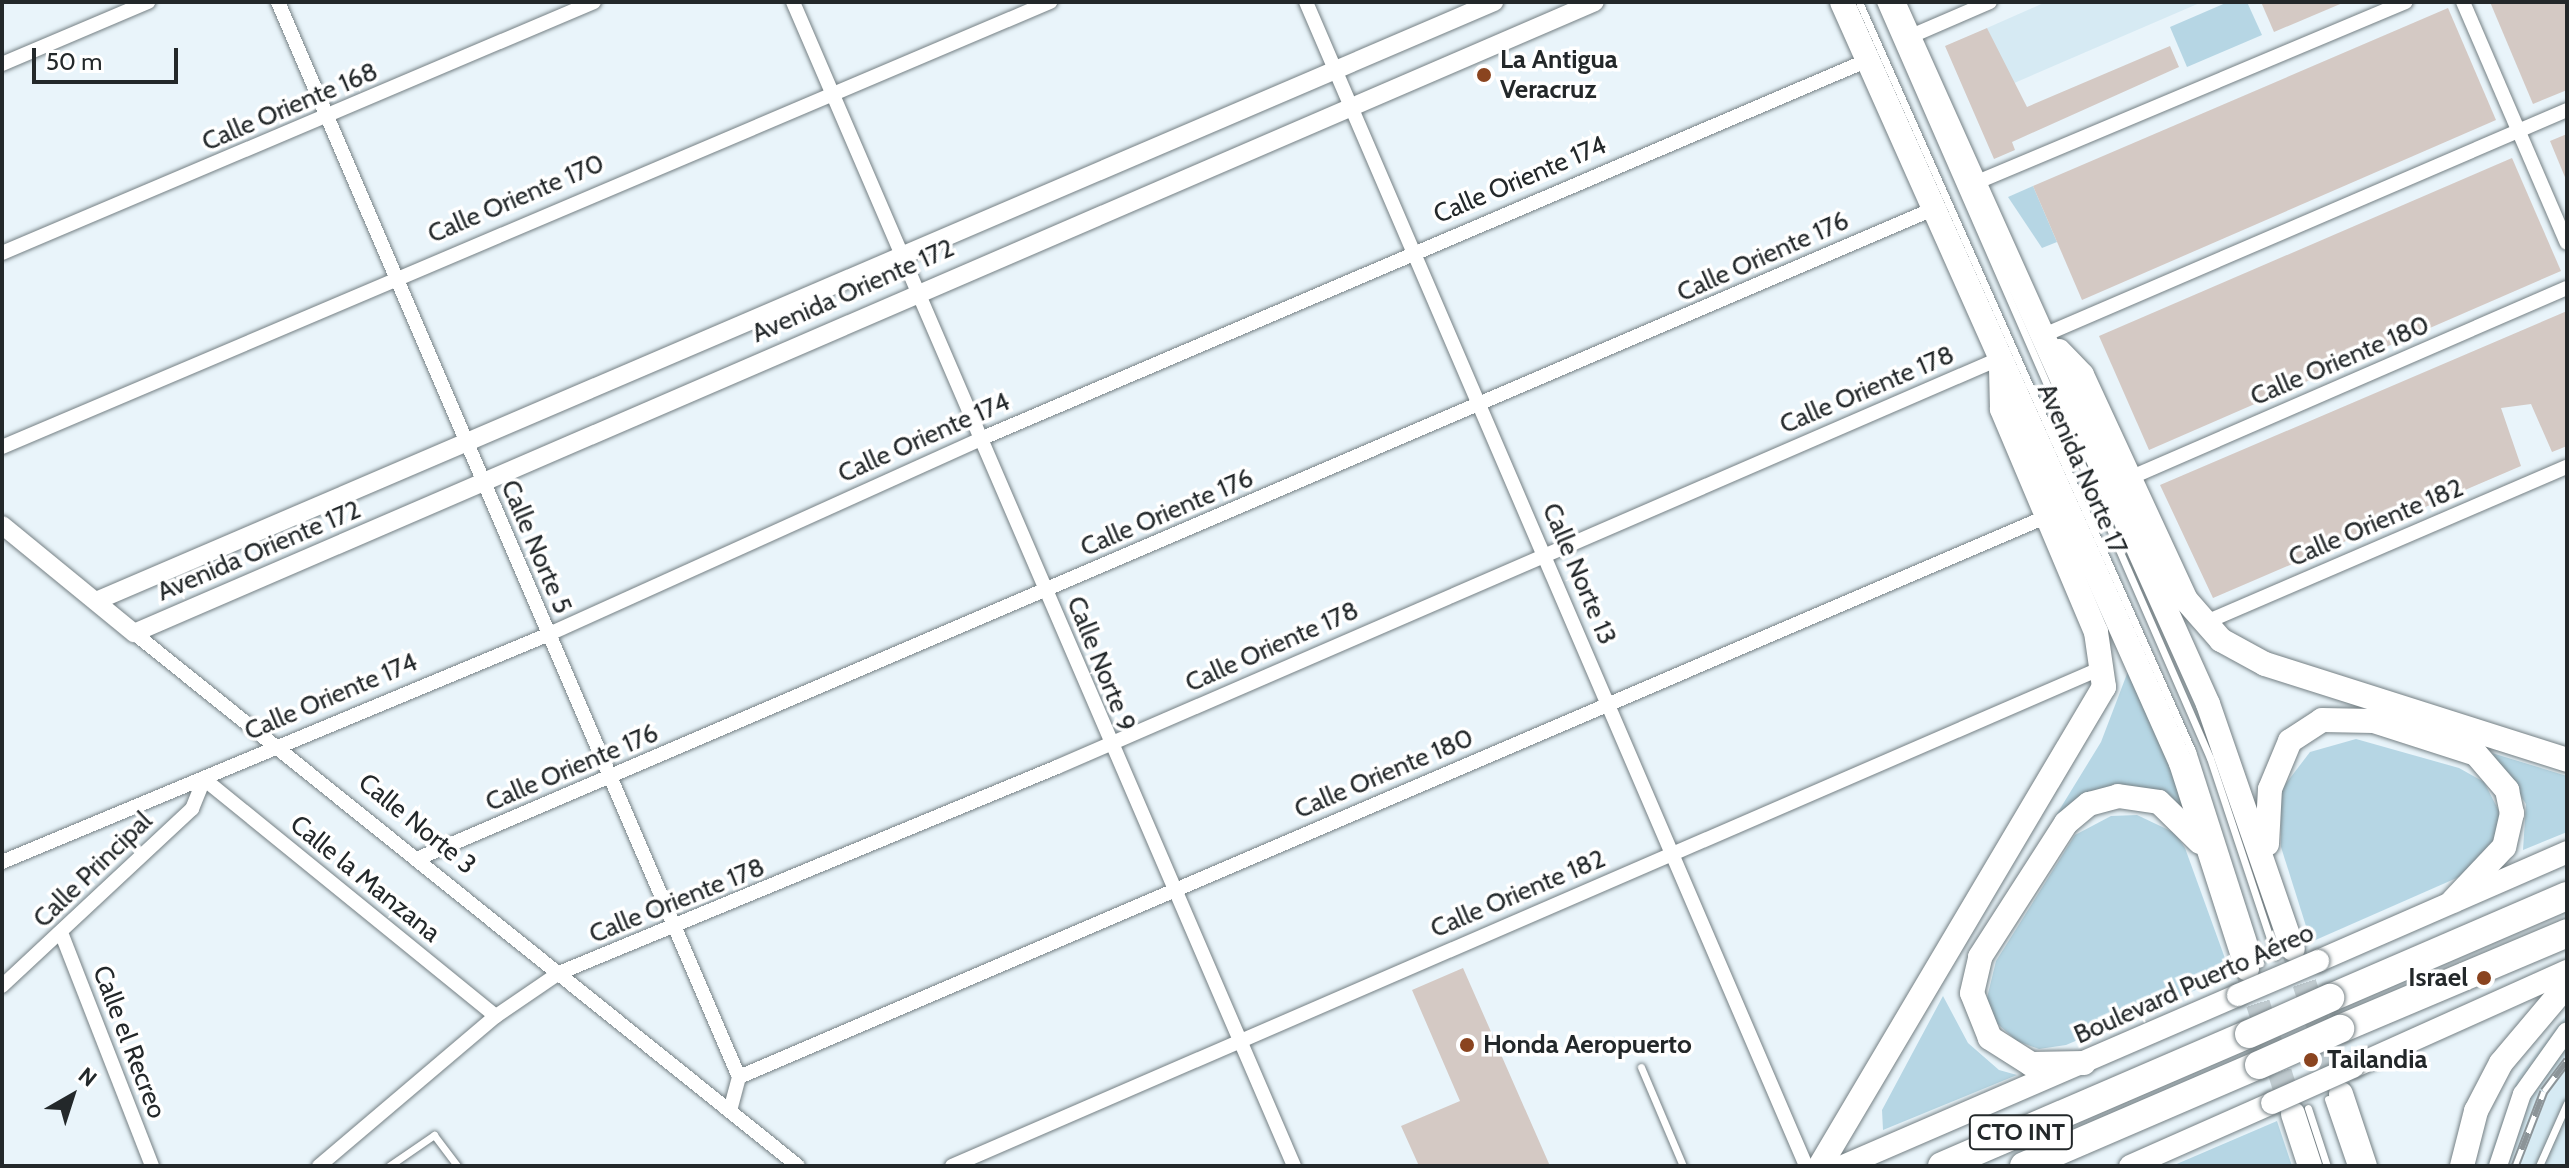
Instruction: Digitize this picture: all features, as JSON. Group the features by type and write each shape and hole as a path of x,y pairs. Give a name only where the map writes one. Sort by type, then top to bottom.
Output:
{"highway":[{"name":"CTO INT","path":"1942,1166 2567,896"},
{"name":"CTO INT","path":"2024,1166 2567,933"}],"main road":[{"name":"Avenida Norte 17","path":"1842,2 2181,763 2216,872 2254,966"},
{"name":"Avenida Norte 17","path":"1893,2 2208,704 2267,866 2285,953"},
{"path":"2044,335 2082,375 2204,623 2250,659 2567,760"},
{"path":"1820,1166 2096,709 2104,667 2048,516 2002,409 2001,358"},
{"path":"2267,866 2270,789 2290,741 2322,720 2374,721 2476,754 2507,790 2511,825 2504,847 2453,901"},
{"path":"2084,1063 2031,1064 2008,1054 1983,1028 1972,993 1980,957 2066,823 2103,799 2146,798 2182,817 2216,872"},
{"name":"Boulevard Puerto Aéreo","path":"1843,1166 2567,852"},
{"path":"2130,1166 2291,1108 2353,1067 2567,971"},
{"path":"2462,1166 2476,1111 2501,1063 2567,985"},
{"path":"2334,1096 2365,1166"},
{"path":"2291,1108 2310,1166"}],"street":[{"path":"2,64 148,2"},
{"name":"Calle Norte 5","path":"278,2 739,1077"},
{"name":"Calle Oriente 168","path":"2,253 328,118 594,2"},
{"name":"Calle Norte 9","path":"793,2 829,94 1044,591 1107,745 1176,891 1294,1166"},
{"name":"Calle Oriente 170","path":"2,447 397,276 1049,2"},
{"name":"Calle Norte 13","path":"1306,2 1806,1166"},
{"name":"Avenida Oriente 172","path":"96,601 902,260 1494,2"},
{"name":"Avenida Oriente 172","path":"134,633 915,292 1595,2"},
{"path":"1909,37 1990,2"},
{"path":"1975,183 2405,2"},
{"path":"2463,2 2567,243"},
{"name":"Calle Oriente 174","path":"2,862 204,779 276,745 547,635 978,440 1415,250 1868,60"},
{"path":"2044,335 2567,110"},
{"name":"Calle Oriente 176","path":"419,858 612,779 1933,209"},
{"name":"Calle Oriente 180","path":"2132,477 2567,288"},
{"name":"Calle Oriente 178","path":"319,1166 496,1016 559,973 677,929 2001,358"},
{"name":"Calle Oriente 182","path":"2204,623 2567,467"},
{"name":"Calle Oriente 180","path":"739,1077 2048,516"},
{"name":"Calle Norte 3","path":"2,525 798,1166"},
{"name":"Calle Oriente 182","path":"952,1166 2104,667"},
{"name":"Calle Principal","path":"2,986 62,935 192,809 204,779"},
{"name":"Calle la Manzana","path":"204,779 496,1016"},
{"name":"Calle el Recreo","path":"62,935 152,1166"},
{"path":"2498,1166 2522,1094 2567,1031"},
{"path":"730,1111 739,1077"}],"lane":[{"path":"1859,2 2192,751 2254,966"},
{"path":"1880,2 2210,758 2285,953"},
{"path":"1641,1067 1683,1166"},
{"path":"2334,1096 2351,1166"},
{"path":"2539,1166 2567,1103"},
{"path":"2291,1108 2327,1166"},
{"path":"389,1166 434,1135 457,1166"}],"shaded area":[{"path":"2046,2 2202,2 2012,84 1987,28"},
{"path":"2228,2 2247,2 2262,35 2187,67 2170,27"},
{"path":"2033,186 2057,242 2042,248 2008,197"},
{"path":"2130,666 2187,799 2184,808 2072,804 2055,817 2101,742"},
{"path":"2356,739 2459,768 2484,782 2501,815 2499,842 2468,873 2311,942 2281,847 2281,790 2310,752"},
{"path":"2492,753 2567,776 2567,832 2523,850 2526,804"},
{"path":"2137,815 2175,833 2185,848 2231,975 2066,1045 2039,1049 2017,1041 1991,1018 1987,998 1996,961 2075,835 2111,816"},
{"path":"1943,996 1968,1043 1999,1070 2017,1075 1883,1130 1882,1110"},
{"path":"2567,1014 2567,1166 2486,1166 2518,1077"},
{"path":"2277,1121 2292,1166 2172,1166"}],"building":[{"path":"2261,2 2345,2 2274,32"},
{"path":"2490,2 2567,2 2567,90 2533,104"},
{"path":"2448,8 2496,120 2082,300 2033,186"},
{"path":"1987,28 2027,107 2170,46 2179,67 2012,142 2015,150 1994,159 1945,46"},
{"path":"2567,134 2567,182 2550,141"},
{"path":"2512,158 2561,271 2149,450 2099,336"},
{"path":"2567,311 2567,446 2552,452 2531,404 2501,408 2521,466 2213,598 2160,485"},
{"name":"Honda Aeropuerto","path":"1463,968 1550,1166 1419,1166 1401,1126 1460,1101 1412,990"}],"tunnel":[{"path":"2293,949 2341,1094"},
{"path":"2247,969 2293,1114"}],"railway":[{"path":"2515,1166 2544,1091 2567,1060"}],"place":[{"name":"La Antigua Veracruz","path":"1484,75"},
{"name":"Israel","path":"2484,978"},
{"name":"Honda Aeropuerto","path":"1467,1045"},
{"name":"Tailandia","path":"2311,1060"}]}
